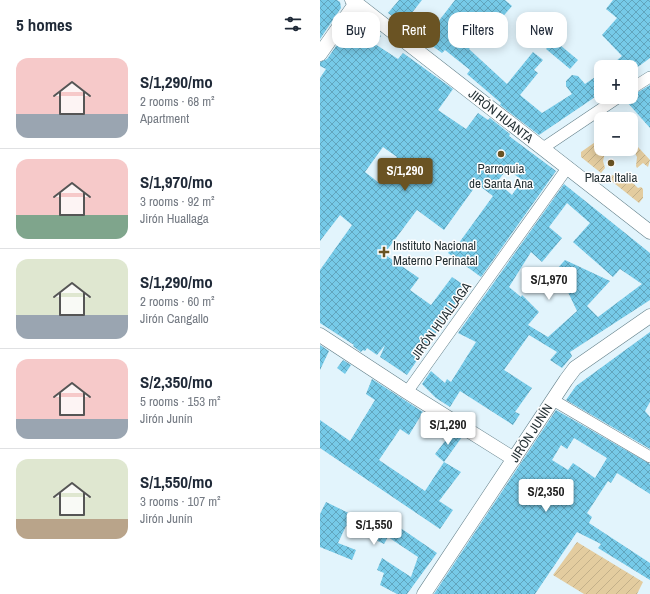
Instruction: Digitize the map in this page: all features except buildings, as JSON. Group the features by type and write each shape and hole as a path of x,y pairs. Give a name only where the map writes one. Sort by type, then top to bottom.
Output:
{"street":[{"path":"320,54 356,1"},
{"name":"JIRÓN HUANTA","path":"356,1 650,232"},
{"path":"638,84 650,76"},
{"path":"543,148 609,104"},
{"name":"JIRÓN HUALLAGA","path":"407,392 568,167"},
{"name":"JIRÓN JUNÍN","path":"424,594 575,368 650,316"},
{"path":"320,335 514,460"},
{"path":"553,400 650,457"}],"shaded area":[{"path":"594,143 594,156 604,156 603,161 605,168 601,173 581,157 581,152"},
{"path":"638,147 650,160 648,167 643,163 637,168"},
{"path":"612,175 622,177 628,175 630,177 629,179 638,188 641,187 643,189 643,198 639,203 609,179"},
{"path":"577,542 643,582 637,594 584,594 553,575"}],"place":[{"name":"Parroquia de Santa Ana","path":"501,154"},
{"name":"Plaza Italia","path":"611,163"},
{"name":"Instituto Nacional Materno Perinatal","path":"384,252"}]}
